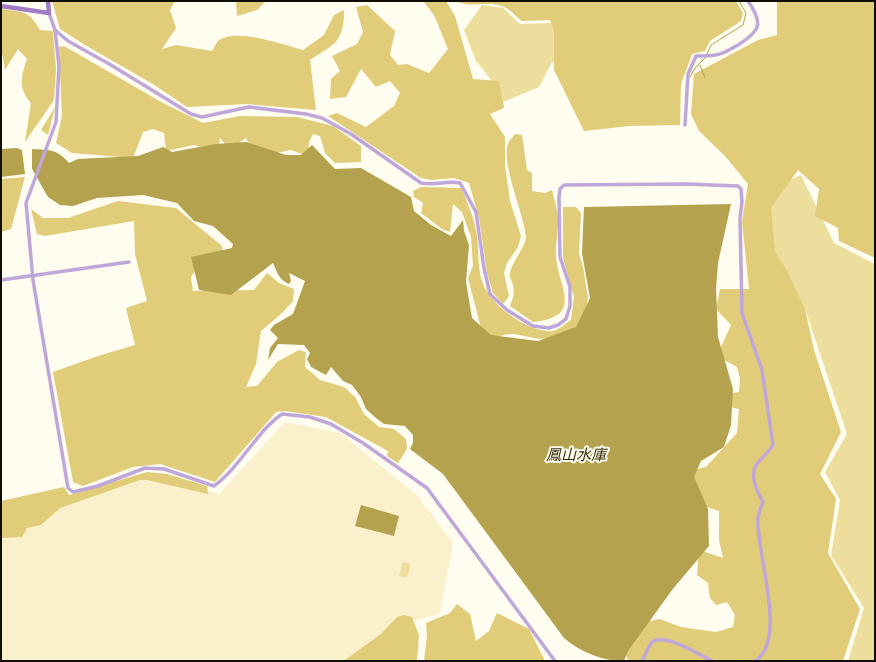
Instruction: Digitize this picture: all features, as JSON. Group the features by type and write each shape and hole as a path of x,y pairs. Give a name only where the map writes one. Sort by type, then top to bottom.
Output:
{"street":[{"path":"48,1 49,13 55,30 58,66 56,122 26,203 26,217 33,275 68,488 72,492 98,486 145,468 164,469 214,486 224,479 234,468 270,422 282,414 310,417 331,424 363,443 427,488 555,661"},
{"path":"685,125 688,74 696,56 716,56 752,36 757,29 758,19 748,1"},
{"path":"1,6 49,13"},
{"path":"55,30 68,41 111,65 190,114 202,117 249,107 306,114 322,118 351,134 421,183 432,185 460,183 476,212 484,268 490,294 507,310 533,326 549,328 558,325 566,319 570,306 570,287 560,256 559,197 560,189 564,184 686,184 738,186 740,189 742,202 740,218 742,313 762,370 773,445 757,464 754,471 757,491 763,502 758,516 758,532 770,622 768,638 764,651 761,657 755,661"},
{"path":"1,280 129,262"},
{"path":"642,661 650,644 664,639 678,642 687,649 712,661"}],"shaded area":[{"path":"52,1 175,1 170,10 176,28 162,49 176,45 212,51 218,41 226,37 247,36 272,41 303,50 324,35 334,15 344,10 344,21 340,36 336,41 310,60 316,110 246,104 187,107 153,84 60,29"},
{"path":"236,1 266,1 257,10 237,16"},
{"path":"423,1 446,1 455,16 473,79 499,81 504,108 490,114 505,137 505,165 510,201 521,236 518,247 507,263 504,273 509,296 503,304 493,293 487,273 479,218 469,183 454,178 431,180 421,178 328,116 337,113 366,127 394,106 400,93 390,81 376,87 361,69 346,97 330,99 331,79 340,71 332,56 357,44 363,32 356,7 367,5 395,31 390,55 398,65 407,64 429,73 448,49 434,15"},
{"path":"456,1 736,1 743,13 741,21 710,41 705,51 692,54 681,84 680,125 629,126 584,131 554,70 554,31 550,20 522,21 508,9 498,5 467,4"},
{"path":"777,1 875,1 875,258 839,241 838,228 815,216 819,189 798,170 771,208 775,252 786,269 805,309 814,350 841,432 820,474 836,499 828,553 860,609 843,661 628,661 624,646 624,626 660,619 681,627 716,632 733,627 735,615 727,602 716,605 710,598 708,583 697,575 699,550 723,558 719,540 719,511 707,507 694,481 693,470 706,467 737,433 739,409 730,407 720,396 739,392 740,379 737,367 717,356 731,325 716,309 720,289 749,289 742,221 748,184 725,156 699,131 691,114 694,74 758,40 777,35"},
{"path":"482,5 503,8 520,24 549,23 574,26 566,66 552,62 539,87 503,102 489,77 476,61 464,30"},
{"path":"1,9 24,13 36,23 40,30 53,31 56,69 54,100 25,142 31,103 22,87 23,71 27,59 18,49 5,70 1,47"},
{"path":"64,46 163,103 203,123 240,116 297,117 333,126 361,146 361,162 335,163 325,153 320,136 313,134 309,142 308,156 291,150 256,157 246,138 229,149 220,138 218,152 194,145 166,151 164,133 153,129 143,132 133,158 72,153 56,143 62,116 59,47"},
{"path":"55,107 48,135 41,130"},
{"path":"515,134 522,135 527,170 532,173 532,191 545,193 552,190 558,217 556,257 565,299 559,314 549,319 533,322 510,306 514,290 510,273 513,264 524,245 526,237 508,164 508,144"},
{"path":"801,175 834,243 875,264 875,661 848,661 864,608 831,555 840,500 825,472 847,434 805,309 768,254 760,193"},
{"path":"25,177 11,229 1,232 1,179"},
{"path":"421,187 461,188 477,235 478,260 481,278 487,292 502,309 522,323 543,331 553,331 571,320 574,297 563,258 563,207 576,207 581,213 579,254 583,267 588,298 583,323 566,333 541,339 509,334 492,340 482,332 468,278 473,266 471,237 462,212 453,204 450,232 442,229 421,213 423,203 414,197 413,191"},
{"path":"118,201 176,208 222,246 223,257 202,261 191,277 193,291 254,290 267,273 279,283 294,289 293,301 282,313 261,331 256,364 246,387 257,386 277,362 299,350 306,352 305,367 320,380 344,387 355,397 364,414 379,427 394,429 406,439 407,449 398,463 387,456 388,451 326,417 285,411 276,412 215,482 160,464 133,467 83,486 73,482 53,372 135,345 126,308 147,301 135,254 134,221 45,236 37,234 31,209 43,218 68,218"},
{"path":"285,422 340,433 417,495 453,543 440,614 398,625 363,661 1,661 1,521 148,474 219,494"},
{"path":"147,472 167,474 207,486 208,494 147,480 140,480 60,508 41,525 27,528 22,537 1,538 1,501 64,487 69,495"},
{"path":"403,562 411,564 407,578 399,576"},
{"path":"457,604 470,614 476,641 489,631 497,613 529,629 545,661 424,661 427,635 426,623 450,613"},
{"path":"404,615 412,617 419,635 417,661 344,661 382,633 397,617"}],"water":[{"name":"鳳山水庫","path":"246,142 286,155 301,155 312,145 335,169 361,168 411,197 414,211 431,225 451,236 463,220 464,231 469,245 466,282 472,318 491,335 538,341 576,327 590,298 582,253 584,207 731,204 718,263 716,288 718,337 733,389 731,425 724,447 701,461 694,477 708,509 709,546 672,590 628,651 624,661 616,661 592,655 577,648 564,638 443,474 410,449 413,443 413,435 405,426 384,424 376,418 366,409 361,397 352,385 343,381 331,367 326,375 311,367 307,359 310,353 304,345 278,344 268,360 270,348 278,338 270,330 274,325 293,314 305,281 289,273 291,281 289,284 279,275 273,263 231,295 199,290 191,257 232,248 233,244 213,226 194,221 177,203 143,195 97,198 73,206 60,205 48,197 32,169 32,149 53,151 65,158 69,163 78,159 138,156 163,147 172,152 216,144"},
{"path":"17,148 22,150 25,174 1,177 1,149"},
{"path":"361,505 399,516 394,536 355,526"}],"waterway":[{"path":"707,54 711,45 743,25 746,13 739,1"},
{"path":"690,77 695,68 705,58"},
{"path":"700,65 705,78"}]}
